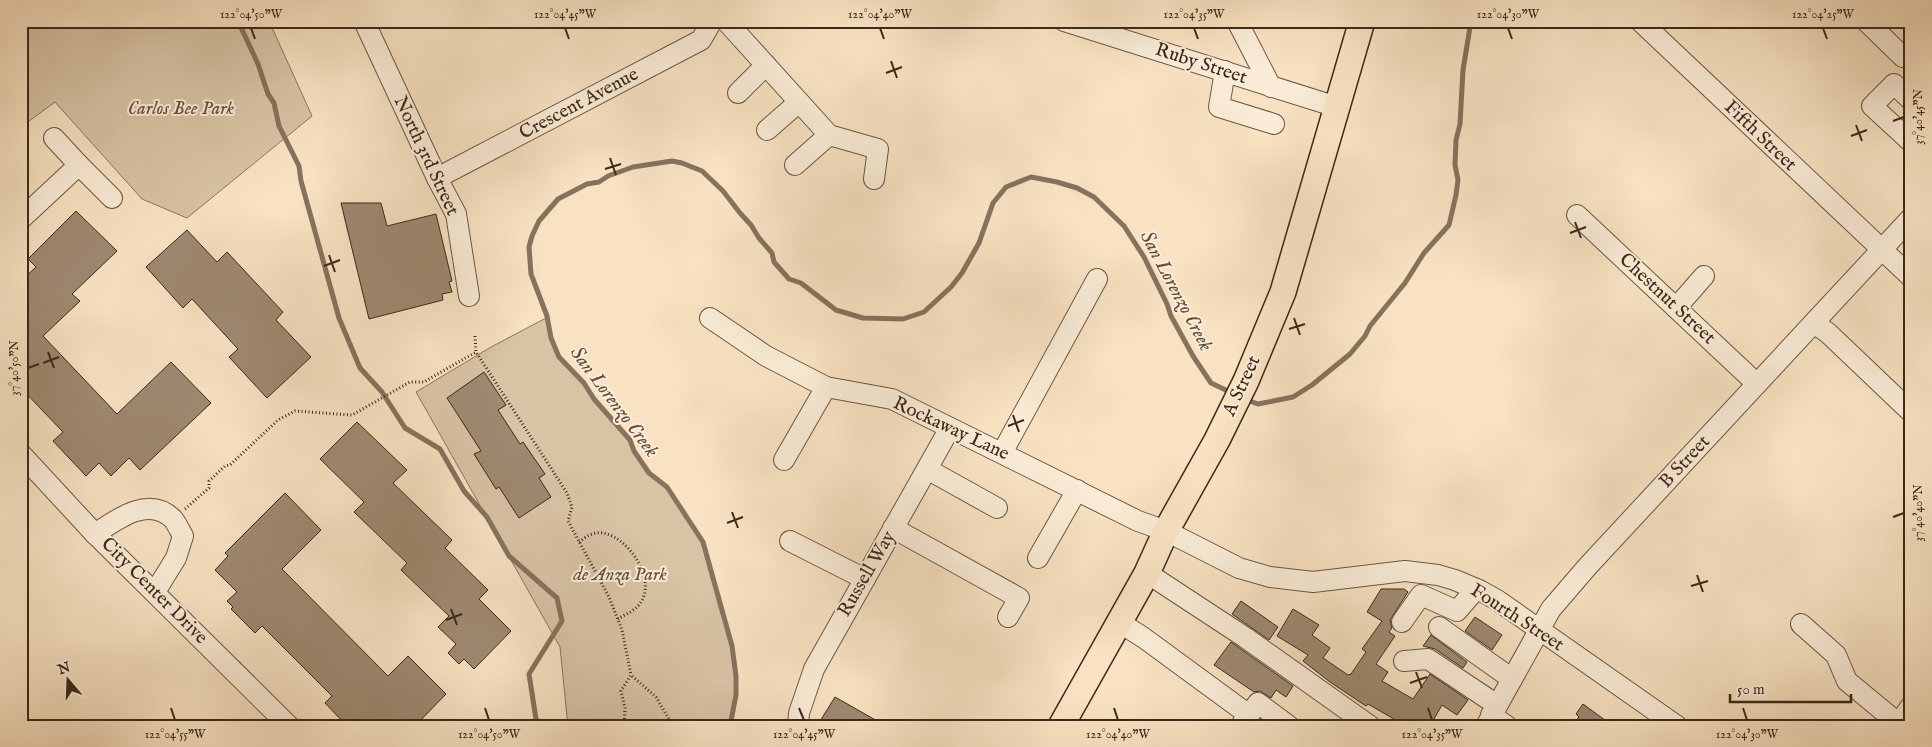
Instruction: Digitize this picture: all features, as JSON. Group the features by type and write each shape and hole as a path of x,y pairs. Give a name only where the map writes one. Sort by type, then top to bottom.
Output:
{"main road":[{"name":"A Street","path":"1066,724 1119,622 1147,573 1166,532 1217,440 1246,381 1283,292 1362,21"}],"street":[{"name":"North 3rd Street","path":"364,21 437,178 456,214 469,296"},
{"name":"Crescent Avenue","path":"437,178 701,40 712,21"},
{"path":"726,21 829,136 878,148 874,179"},
{"name":"Ruby Street","path":"1064,21 1337,106"},
{"path":"1237,21 1272,87"},
{"name":"Fifth Street","path":"1640,21 1911,278"},
{"path":"1866,21 1903,57 1911,52"},
{"path":"738,93 766,66"},
{"path":"1224,71 1218,107 1274,124"},
{"path":"1911,100 1894,84 1872,106 1911,142"},
{"path":"767,130 799,102"},
{"path":"795,165 829,136"},
{"path":"54,138 112,198"},
{"path":"21,219 79,165"},
{"name":"Chestnut Street","path":"1577,215 1757,384"},
{"name":"B Street","path":"1495,718 1512,679 1551,609 1588,566 1911,218"},
{"path":"1676,308 1704,276"},
{"path":"1002,453 1097,279"},
{"name":"Rockaway Lane","path":"710,318 766,356 826,387 892,399 1138,521 1166,532"},
{"path":"1814,323 1828,333 1911,412"},
{"path":"784,460 826,387"},
{"name":"Russell Way","path":"798,726 799,713 814,669 950,428"},
{"name":"City Center Drive","path":"21,454 95,534 289,726"},
{"path":"927,469 997,508"},
{"path":"1038,558 1077,490"},
{"path":"95,534 116,519 143,508 159,510 173,519 183,536 176,558 155,592"},
{"path":"893,528 1018,598 1008,617"},
{"name":"Fourth Street","path":"1166,532 1239,568 1270,578 1313,582 1396,571 1430,574 1455,580 1497,600 1676,726"},
{"path":"790,541 865,579"},
{"path":"1147,573 1246,638 1346,719 1370,726"},
{"path":"1402,622 1421,595 1430,574"},
{"path":"1421,595 1457,611 1476,589"},
{"path":"1119,622 1144,638 1245,720 1258,703 1289,726"},
{"path":"1800,624 1836,655 1847,681 1898,725 1911,706"},
{"path":"1439,627 1512,679"},
{"path":"1404,660 1428,659 1495,718"}],"path":[{"path":"475,336 476,352 567,493 572,507 568,521 609,597 622,630 631,675 656,697 673,726"},
{"path":"173,519 209,488 209,481 225,466 230,465 278,420 295,411 352,415 410,382 424,382 476,352"},
{"path":"579,542 594,533 606,534 625,545 639,562 646,578 645,592 638,606 618,619"},
{"path":"624,726 625,708 621,691 631,675"}],"green space":[{"name":"Carlos Bee Park","path":"21,21 269,21 312,116 187,218 142,199 55,102 21,127"},
{"name":"de Anza Park","path":"546,318 551,338 559,357 584,383 594,399 630,440 634,451 649,473 667,487 703,542 732,646 736,676 736,695 730,726 568,726 560,647 416,392 491,347"}],"building":[{"path":"341,203 381,203 387,226 436,214 452,281 449,282 452,292 442,294 443,300 369,319"},
{"path":"76,211 117,251 72,294 80,301 43,336 117,414 171,362 211,403 140,470 129,458 111,476 99,463 86,476 53,441 63,432 21,388 21,281 36,267 28,259"},
{"path":"187,230 217,262 227,252 283,312 276,320 311,357 267,398 229,357 238,349 192,299 183,308 146,267"},
{"path":"484,372 506,405 498,410 520,444 523,442 545,474 539,478 551,497 519,518 499,487 496,489 474,454 481,451 447,398"},
{"path":"357,422 407,470 393,483 452,540 445,548 488,590 479,599 511,631 474,669 464,659 459,664 448,653 456,644 438,627 449,616 401,570 407,563 354,512 364,502 320,459"},
{"path":"285,493 321,530 282,569 388,676 408,656 446,694 415,726 347,726 325,703 332,696 262,626 255,633 231,609 233,607 227,601 237,592 215,570 228,556 225,553"},
{"path":"1381,589 1404,589 1408,592 1390,620 1392,628 1389,632 1395,636 1376,664 1388,672 1382,681 1413,699 1430,674 1468,700 1457,715 1442,705 1430,726 1406,726 1368,704 1366,706 1330,682 1303,661 1308,655 1277,636 1293,609 1319,625 1312,635 1330,648 1323,658 1348,675 1351,674 1366,652 1362,649 1382,621 1367,612"},
{"path":"1241,601 1278,627 1269,640 1232,614"},
{"path":"1475,617 1502,635 1492,650 1465,631"},
{"path":"1431,635 1467,662 1463,668 1435,649 1423,646"},
{"path":"1231,642 1293,686 1286,697 1276,690 1271,698 1260,691 1254,692 1214,665"},
{"path":"835,697 886,726 817,726"},
{"path":"1583,704 1613,726 1572,726 1579,717 1576,714"}],"waterway":[{"path":"238,21 258,64 268,94 274,103 279,126 299,166 301,181 339,318 360,368 382,392 405,428 440,449 464,491 487,517 509,556 557,598 562,621 529,674 536,719 541,726"},
{"name":"San Lorenzo Creek","path":"1244,399 1258,404 1293,397 1312,385 1350,354 1405,283 1424,253 1449,225 1458,180 1455,165 1456,140 1460,124 1463,70 1471,21"},
{"name":"San Lorenzo Creek","path":"730,726 736,695 736,676 732,646 703,542 667,487 649,473 634,451 630,440 594,399 584,383 559,357 551,338 547,316 531,274 529,247 539,221 558,199 587,184 599,182 608,176 633,167 672,161 682,163 702,171 723,191 751,225 772,253 774,262 789,279 801,283 836,310 863,318 903,319 924,312 951,287 962,273 979,243 993,203 1006,187 1031,177 1057,182 1077,188 1094,197 1124,226 1144,257 1171,316 1193,356 1211,383 1232,393"}]}
